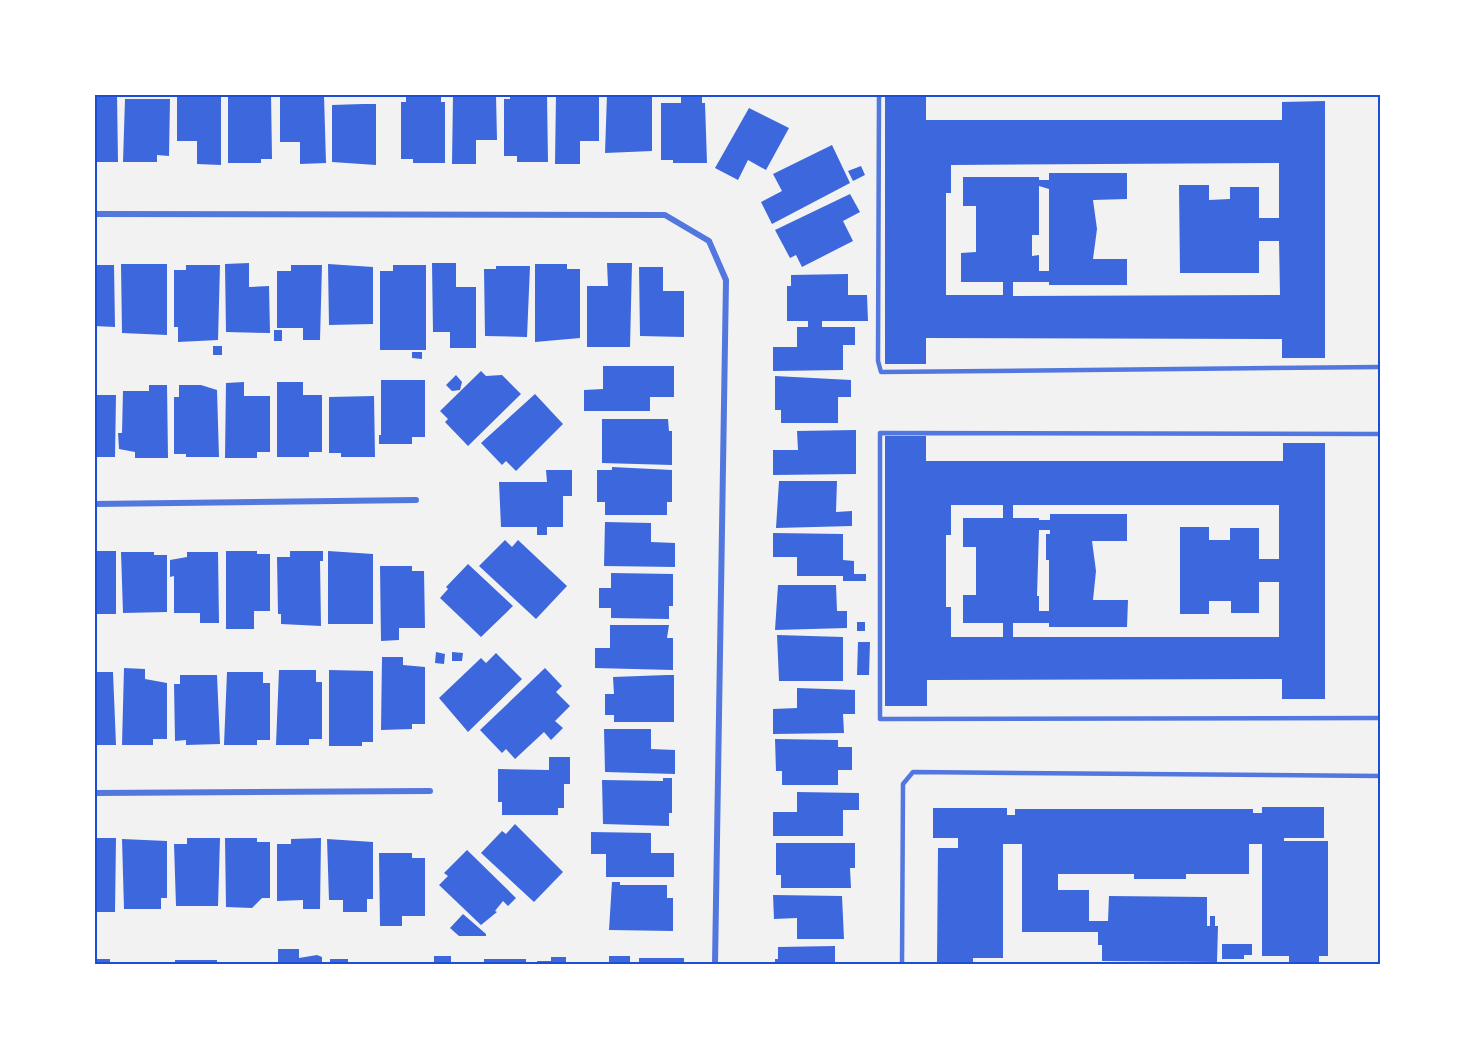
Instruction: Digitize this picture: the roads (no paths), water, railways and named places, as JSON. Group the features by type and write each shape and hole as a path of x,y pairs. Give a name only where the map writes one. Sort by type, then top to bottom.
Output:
{"street":[{"path":"94,214 665,215 709,241 726,280 716,964"},
{"path":"94,504 416,500"},
{"path":"94,793 430,791"}],"lane":[{"path":"879,94 881,372 1380,368"},
{"path":"1380,434 880,433 880,719 1380,718"},
{"path":"902,964 903,784 914,772 1380,776"}]}
